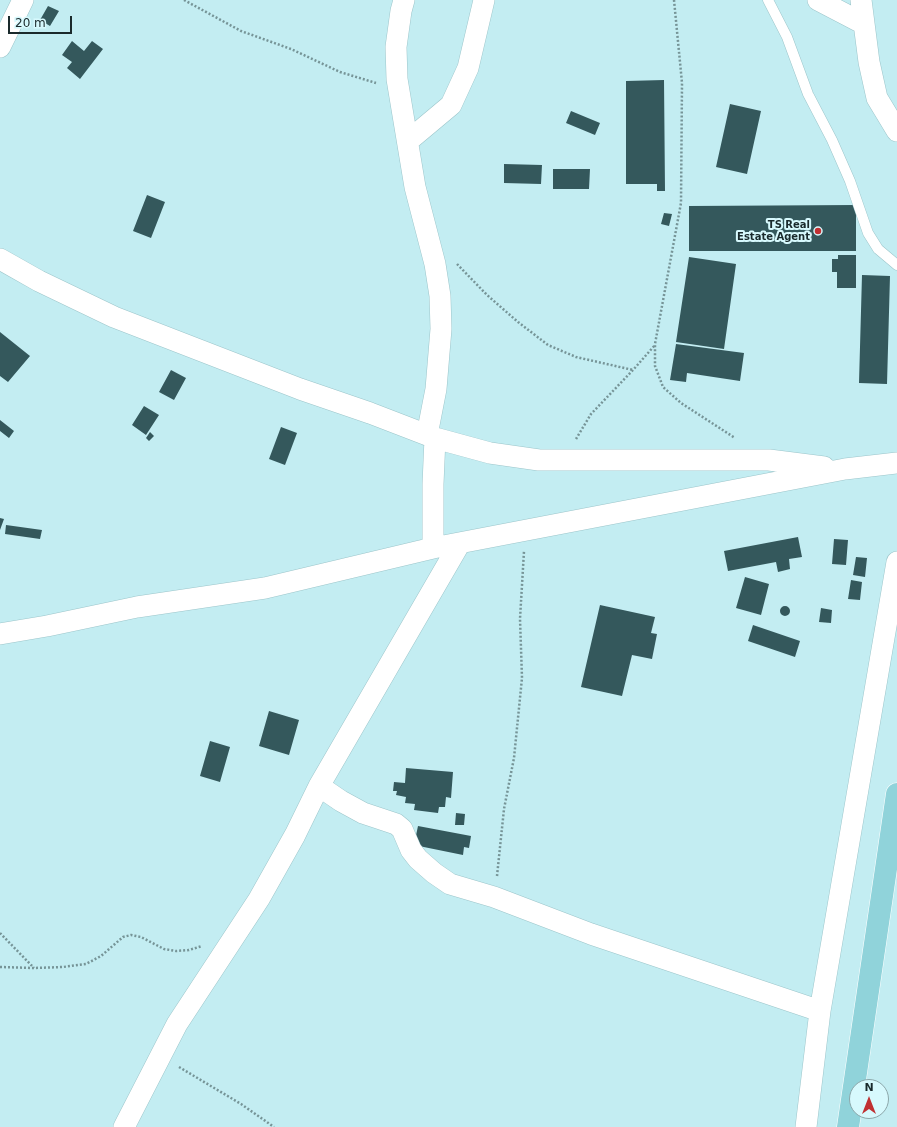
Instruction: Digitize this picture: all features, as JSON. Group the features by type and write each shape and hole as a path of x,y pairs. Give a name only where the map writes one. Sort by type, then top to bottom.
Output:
{"main road":[{"path":"848,1127 891,877 897,794"}],"street":[{"path":"0,47 23,0"},
{"path":"404,0 396,47 397,79 415,187 434,264 440,296 441,329 431,437 433,548"},
{"path":"408,141 451,105 468,68 484,0"},
{"path":"818,0 864,24"},
{"path":"862,0 869,62 877,98 897,131"},
{"path":"0,258 39,281 114,317 431,437 490,453 539,460 769,460 845,469"},
{"path":"0,634 47,626 137,607 266,588 433,548 845,469 897,463"},
{"path":"124,1127 177,1024 259,899 295,835 319,786 460,543"},
{"path":"806,1127 820,1011 897,562"},
{"path":"319,786 341,801 363,813 396,824 402,829 411,850 418,859 434,874 450,884 494,897 591,934 820,1011"}],"lane":[{"path":"768,0 787,37 808,94 832,140 850,181 868,233 878,249 897,265"}],"path":[{"path":"184,0 241,31 291,49 340,72 399,90"},
{"path":"674,0 682,83 681,203 655,344 655,366 663,387 681,403 738,441"},
{"path":"454,262 487,295 548,346 576,357 633,370"},
{"path":"563,460 591,414 633,370 655,344"},
{"path":"494,897 504,809 514,758 522,678 520,619 525,531"},
{"path":"0,933 34,968"},
{"path":"0,967 63,967 86,964 101,956 123,937 131,935 141,937 164,949 176,951 188,950 205,945"},
{"path":"160,1055 242,1104 274,1127"}],"building":[{"path":"48,6 59,11 50,26 40,20"},
{"path":"72,41 84,51 92,41 103,49 80,79 67,68 72,62 62,55"},
{"path":"664,80 665,191 657,191 657,184 626,184 626,81"},
{"path":"730,104 761,111 747,174 716,167"},
{"path":"571,111 600,123 595,135 566,123"},
{"path":"504,164 542,165 541,184 504,183"},
{"path":"553,169 590,169 589,189 553,189"},
{"path":"147,195 165,202 151,238 133,231"},
{"path":"856,205 856,251 689,251 689,206"},
{"path":"664,213 672,214 669,226 661,224"},
{"path":"838,255 856,255 856,288 837,288 837,272 832,272 832,259 838,259"},
{"path":"689,257 736,264 724,349 676,342"},
{"path":"862,275 890,276 887,384 859,383"},
{"path":"0,332 30,356 8,382 0,376"},
{"path":"676,344 744,353 740,381 687,373 686,382 670,380"},
{"path":"171,370 186,378 174,400 159,392"},
{"path":"144,406 159,415 146,435 132,425"},
{"path":"0,420 14,431 9,438 0,431"},
{"path":"281,427 297,433 285,465 269,459"},
{"path":"150,432 154,436 149,441 146,438"},
{"path":"0,518 4,519 0,530"},
{"path":"6,525 42,530 40,539 5,534"},
{"path":"798,537 802,557 789,559 790,569 778,572 776,562 728,571 724,551"},
{"path":"834,539 848,540 846,565 832,564"},
{"path":"856,557 867,558 865,577 853,575"},
{"path":"745,577 769,584 761,615 736,608"},
{"path":"851,580 862,582 860,600 848,599"},
{"path":"600,605 655,617 651,633 657,634 652,659 632,655 622,696 581,687"},
{"path":"783,606 787,606 789,607 789,615 783,616 780,613 780,609"},
{"path":"821,608 832,610 831,623 819,622"},
{"path":"753,625 800,641 795,657 748,641"},
{"path":"269,711 299,720 289,755 259,746"},
{"path":"210,741 230,747 220,782 200,776"},
{"path":"406,768 453,772 451,798 446,797 445,807 439,807 438,813 414,810 415,804 405,803 406,797 396,795 397,791 393,791 394,782 405,783"},
{"path":"456,813 465,814 464,825 455,825"},
{"path":"418,826 471,836 469,848 464,847 463,855 414,845"}],"place":[{"name":"TS Real Estate Agent","path":"818,231"}]}
